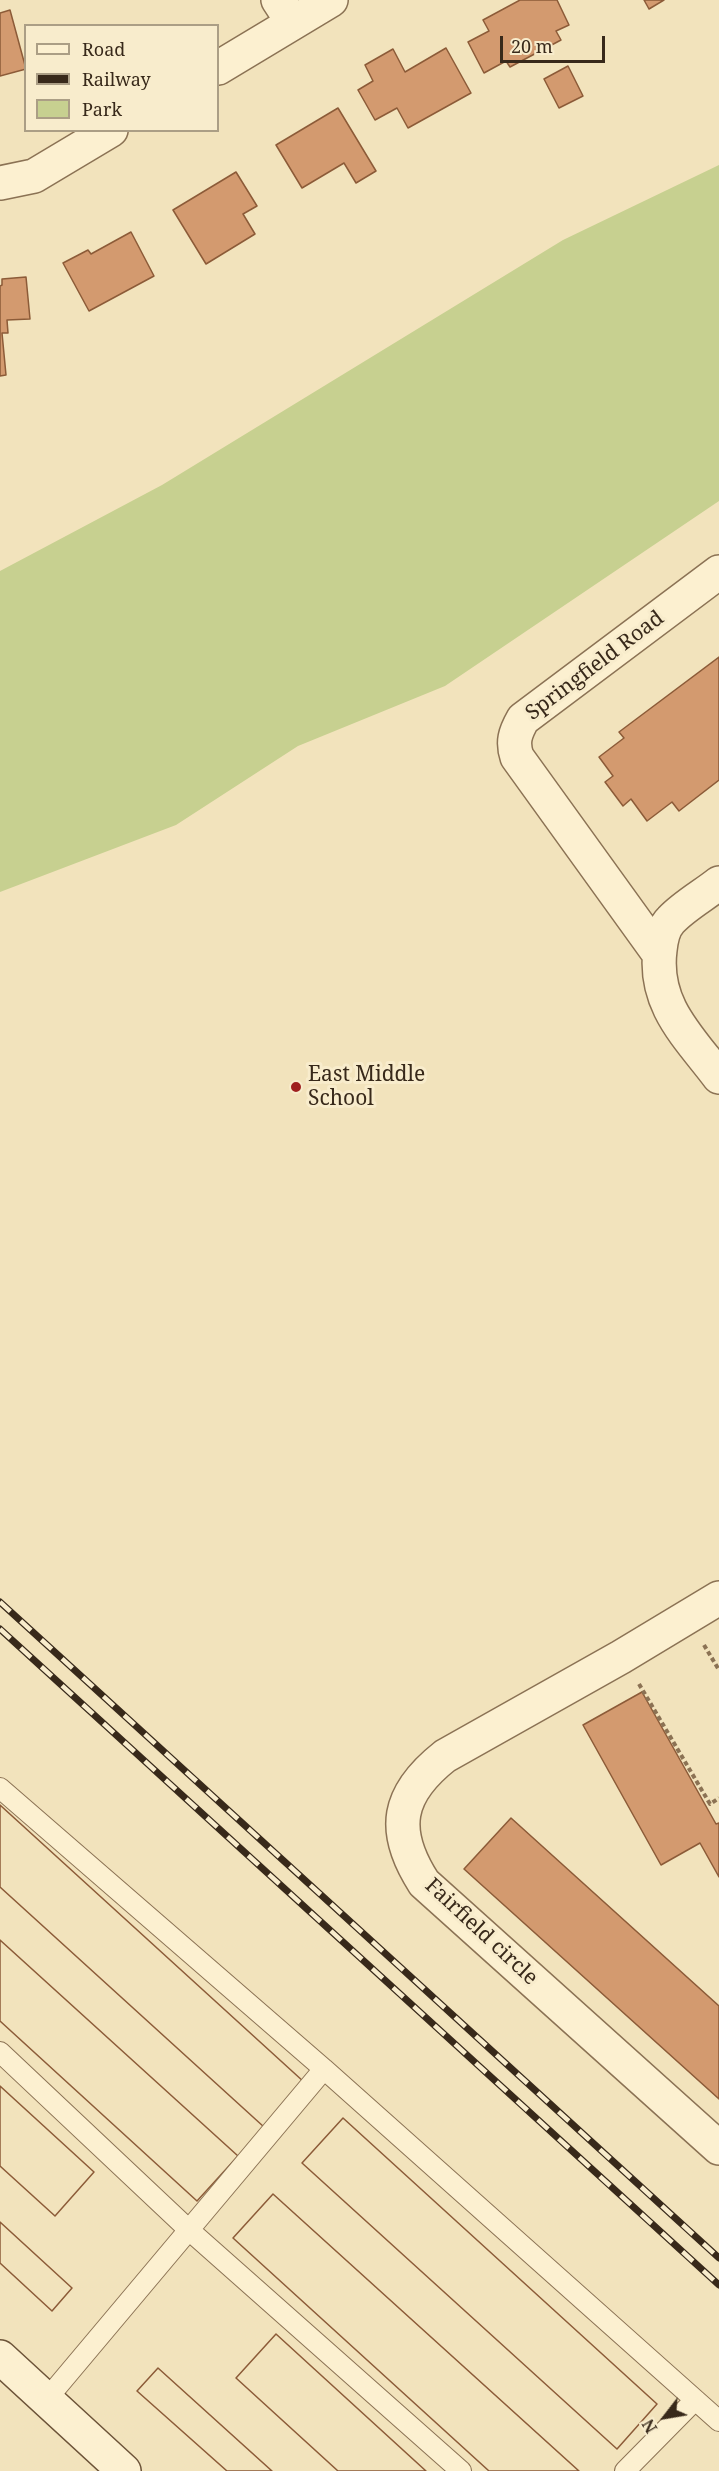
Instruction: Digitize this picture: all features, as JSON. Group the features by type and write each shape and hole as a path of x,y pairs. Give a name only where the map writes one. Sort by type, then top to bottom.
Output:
{"street":[{"path":"219,67 286,12 331,0"},
{"path":"0,183 33,176 108,132"},
{"name":"Springfield Road","path":"659,954 516,757 513,746 515,732 523,719 719,572"},
{"path":"719,883 669,921 659,954 659,977 671,1014 719,1077"},
{"name":"Fairfield circle","path":"719,1598 621,1657 445,1756 426,1771 412,1787 405,1807 403,1828 408,1850 424,1883 719,2148"},
{"path":"0,2357 124,2471"}],"lane":[{"path":"0,1788 324,2069 719,2421"},
{"path":"0,2052 189,2230 460,2471"},
{"path":"46,2400 324,2069"},
{"path":"624,2471 695,2400"}],"path":[{"path":"699,1637 719,1670"},
{"path":"636,1678 710,1804 719,1798"}],"green space":[{"path":"719,165 719,501 445,686 298,746 176,825 0,892 0,571 162,485 563,240"}],"building":[{"path":"520,0 557,0 569,25 556,31 561,40 510,67 506,61 484,73 468,42 489,31 483,20"},
{"path":"644,0 664,0 649,9"},
{"path":"10,10 24,62 24,70 0,76 0,13"},
{"path":"446,48 471,93 408,128 397,108 375,120 358,90 373,81 365,65 393,49 405,72"},
{"path":"568,66 583,96 559,108 544,79"},
{"path":"338,108 376,171 356,183 344,163 302,188 276,145"},
{"path":"236,172 257,206 243,214 255,234 206,264 173,210"},
{"path":"131,232 154,276 89,311 63,263 88,250 91,254"},
{"path":"26,277 30,319 7,320 8,333 2,333 6,375 0,376 0,286 2,279"},
{"path":"719,657 719,780 679,811 672,802 647,821 631,799 623,806 605,782 613,776 599,757 624,738 619,732"},
{"path":"642,1692 716,1824 719,1823 719,1877 700,1843 661,1865 583,1725"},
{"path":"0,1805 304,2082 264,2127 0,1887"},
{"path":"0,1805 304,2082 264,2127 0,1887"},
{"path":"511,1818 719,2006 719,2099 464,1869"},
{"path":"0,1940 238,2156 197,2201 0,2021"},
{"path":"0,1940 238,2156 197,2201 0,2021"},
{"path":"0,2086 94,2172 55,2216 0,2166"},
{"path":"0,2086 94,2172 55,2216 0,2166"},
{"path":"343,2118 657,2404 617,2449 302,2163"},
{"path":"343,2118 657,2404 617,2449 302,2163"},
{"path":"273,2194 579,2471 489,2471 233,2238"},
{"path":"273,2194 579,2471 489,2471 233,2238"},
{"path":"0,2222 72,2288 52,2311 0,2263"},
{"path":"0,2222 72,2288 52,2311 0,2263"},
{"path":"276,2334 426,2471 338,2471 236,2378"},
{"path":"276,2334 426,2471 338,2471 236,2378"},
{"path":"158,2368 272,2471 227,2471 137,2391"},
{"path":"158,2368 272,2471 227,2471 137,2391"}],"railway":[{"path":"0,1602 719,2258"},
{"path":"0,1629 719,2285"}],"place":[{"name":"East Middle School","path":"296,1087"}]}
